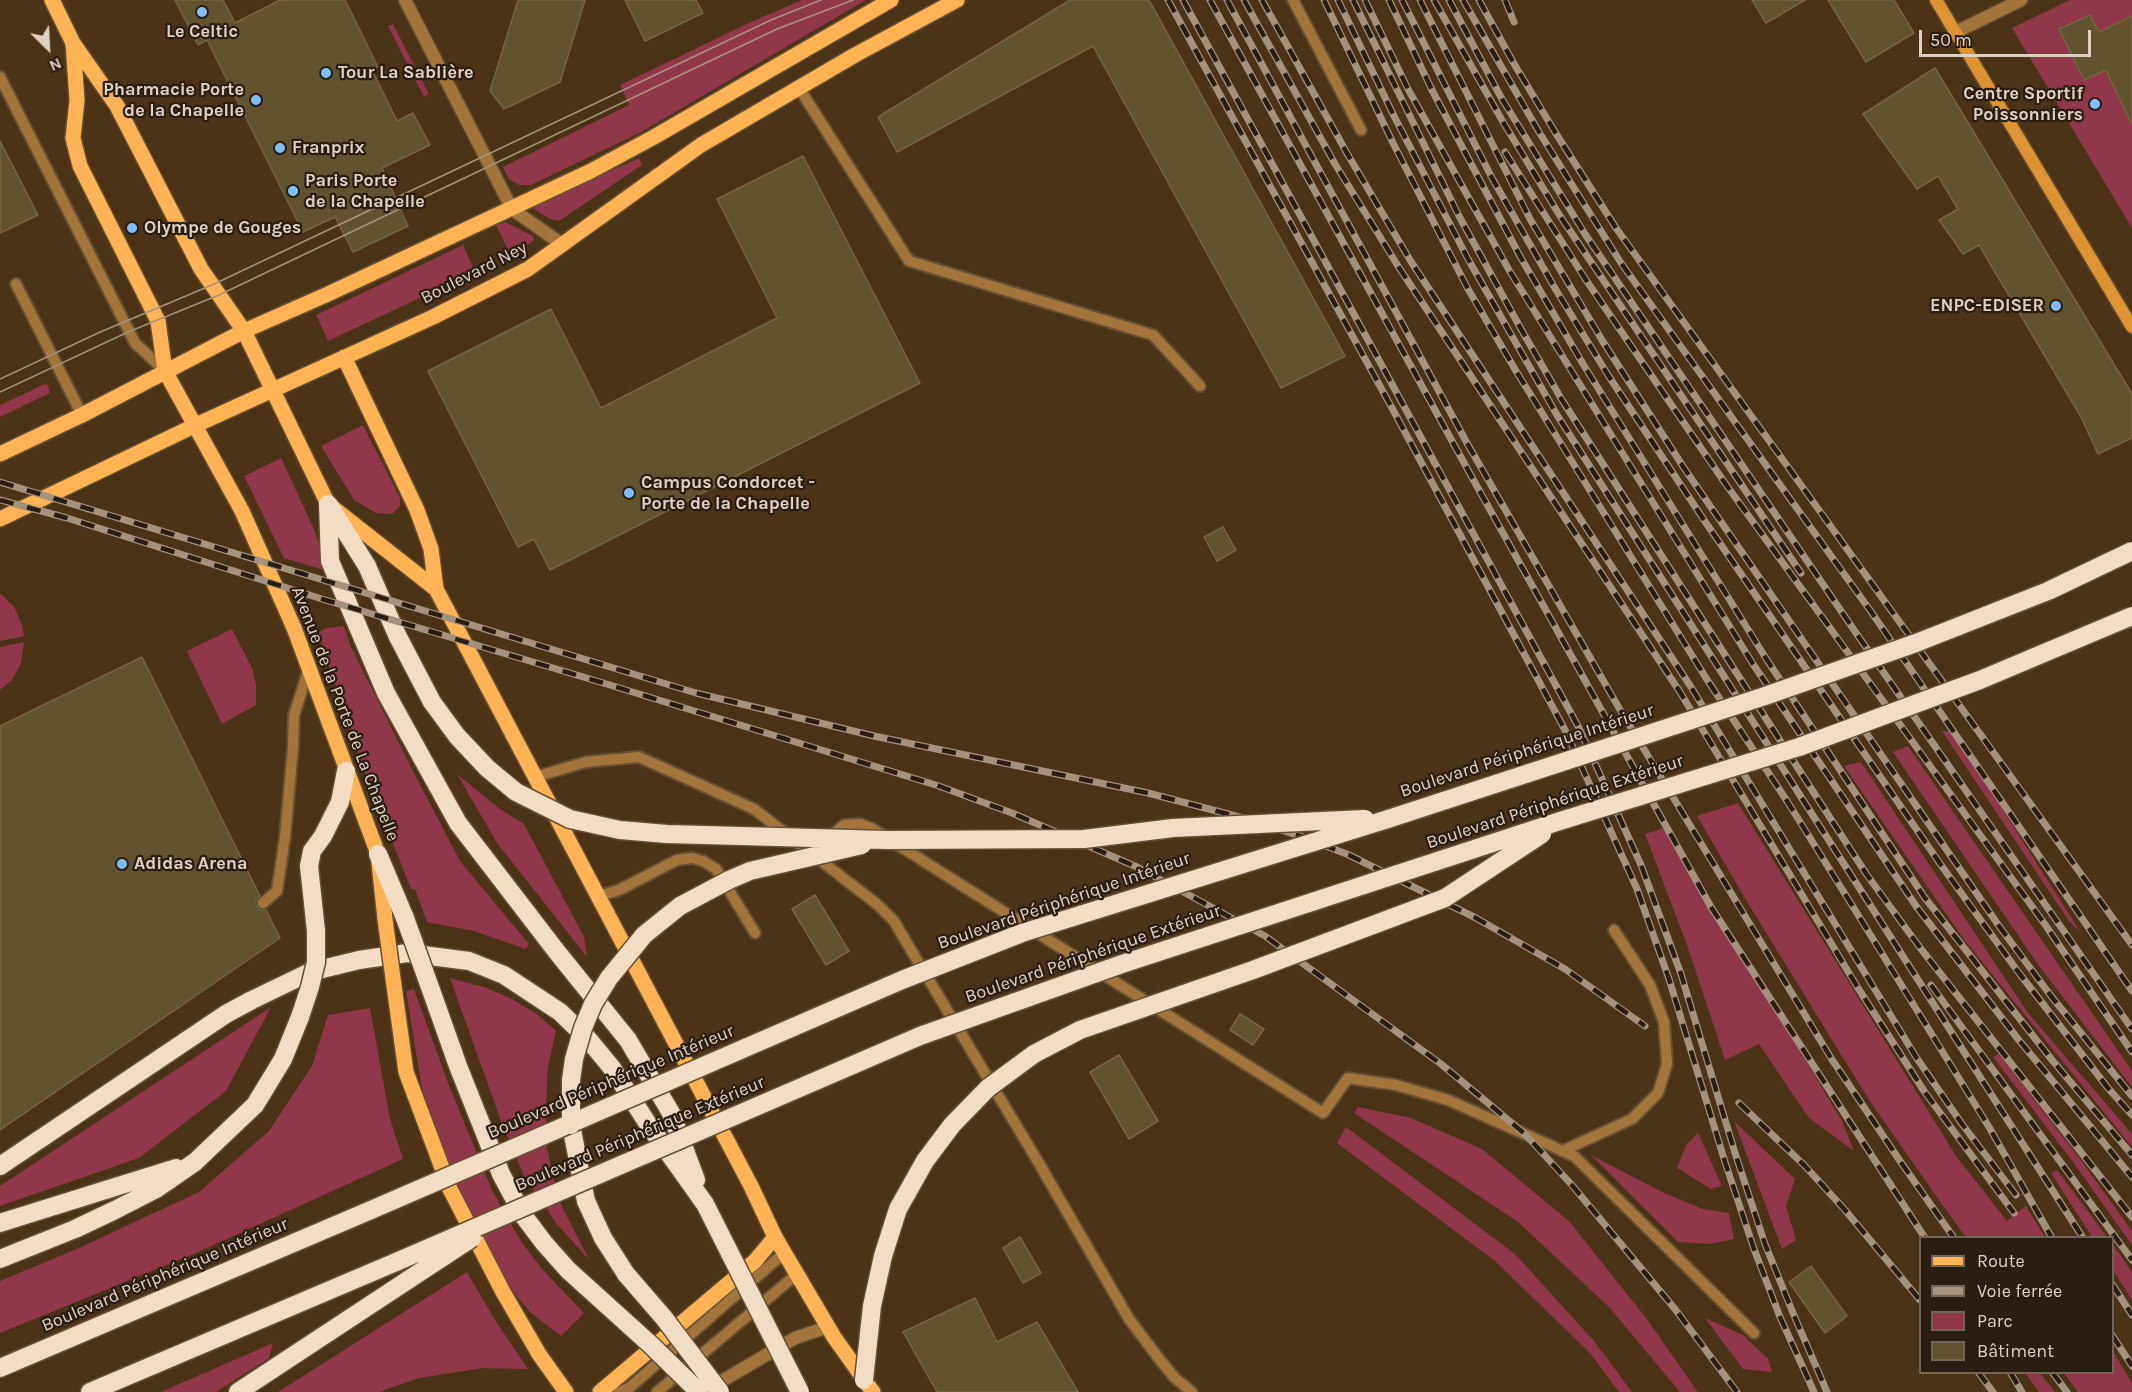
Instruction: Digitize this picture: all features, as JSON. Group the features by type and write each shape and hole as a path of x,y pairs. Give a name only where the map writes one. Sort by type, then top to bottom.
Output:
{"highway":[{"path":"328,504 367,566 397,634 432,702 445,722 470,751 502,782 533,802 570,819 596,825 667,834 887,840 1084,839 1194,827 1388,819"},
{"path":"328,504 330,561 386,693 458,823 628,1040 670,1113 705,1204 800,1392"},
{"name":"Boulevard Périphérique Intérieur","path":"0,1368 902,980 1022,933 1388,819 1765,696 1916,643 2048,591 2132,551"},
{"name":"Boulevard Périphérique Extérieur","path":"90,1392 920,1036 1122,964 1560,821 1799,747 1980,680 2132,616"},
{"path":"0,1259 75,1229 156,1189 195,1162 255,1105 283,1059 310,987 316,962 316,931 309,866 312,850 323,836 340,802 346,771"},
{"path":"867,1392 864,1380 872,1306 883,1256 898,1209 925,1161 952,1125 988,1088 1034,1054 1080,1030 1253,970 1444,898 1560,821"},
{"path":"720,1392 664,1318 626,1274 603,1238 586,1201 571,1125 570,1098 574,1059 589,1013 620,962 656,924 694,897 750,871 887,840"},
{"path":"378,854 405,918 458,1066 501,1174 523,1215 543,1243 568,1270 699,1392"},
{"path":"0,1166 235,1010 310,972 359,960 406,953 469,961 504,975 560,1012 588,1039 612,1068 648,1124 705,1204"},
{"path":"0,1223 195,1162"},
{"path":"238,1392 512,1212"}],"main road":[{"path":"52,0 73,43 117,106 201,269 244,331 328,504 436,589"},
{"path":"0,454 244,331 591,171 891,0"},
{"name":"Boulevard Ney","path":"0,519 528,269 701,145 957,0"},
{"name":"Boulevard Ney","path":"937,12 966,0"},
{"path":"73,43 77,100 74,138 80,166 158,321 165,371"},
{"path":"344,357 417,510 431,549 436,589 752,1186 775,1237 831,1332 873,1392"},
{"name":"Avenue de la Porte de La Chapelle","path":"165,371 242,511 294,628 378,854 406,1072 450,1189 503,1292 539,1354 566,1392"},
{"path":"600,1392 755,1261 775,1237"}],"street":[{"path":"405,0 512,208 563,245"},
{"path":"1936,0 2132,327"},
{"path":"1954,33 2021,0"},
{"path":"704,1392 795,1338 831,1332"}],"lane":[{"path":"1293,0 1361,130"},
{"path":"0,76 135,344 165,371"},
{"path":"799,88 909,261 1153,335 1200,386"},
{"path":"16,284 81,414"},
{"path":"263,903 277,891 285,837 294,715 309,668"},
{"path":"535,777 586,762 639,757 754,809 878,905 894,921 1129,1319 1175,1378 1192,1392"},
{"path":"813,855 831,835 844,825 860,824 871,828 1323,1113 1348,1078 1396,1085 1448,1100 1574,1156 1754,1333"},
{"path":"599,896 619,890 677,860 692,858 717,869 755,933"},
{"path":"1562,1151 1632,1119 1658,1093 1667,1064 1664,1022 1650,985 1614,930"},
{"path":"619,1392 629,1388 784,1253"},
{"path":"657,1392 797,1274"}],"green space":[{"path":"802,0 866,0 641,132 531,185 519,185 509,179 503,167 629,105 620,85"},
{"name":"Centre Sportif Poissonniers","path":"2070,0 2132,0 2132,228 2012,28"},
{"path":"393,24 429,94 424,97 388,26"},
{"path":"639,158 642,165 559,221 550,219 534,209 535,206"},
{"path":"505,222 533,236 534,241 510,254 496,225"},
{"path":"463,245 475,272 328,341 316,315"},
{"path":"47,383 50,393 0,417 0,405"},
{"path":"363,425 400,498 400,506 392,514 376,513 354,500 321,446"},
{"path":"281,458 321,548 324,570 284,558 244,476"},
{"path":"0,593 14,607 24,636 0,641"},
{"path":"344,626 351,647 460,861 529,944 526,949 474,931 427,922 415,889 411,889 369,783 325,655 319,632 326,628"},
{"path":"232,629 252,668 256,685 256,705 222,724 187,651"},
{"path":"24,642 21,663 12,680 0,690 0,647"},
{"path":"1942,731 1953,731 2081,933 2069,921"},
{"path":"1908,746 2132,1071 2132,1087 2039,966 1893,752"},
{"path":"1861,762 2028,1013 2132,1134 2132,1147 1965,941 1844,766"},
{"path":"457,774 500,809 524,824 584,937 587,957 497,843"},
{"path":"1738,803 1956,1156 2007,1221 2026,1206 2044,1236 1965,1236 1869,1100 1697,816"},
{"path":"1666,827 1842,1121 1854,1151 1809,1118 1759,1044 1725,1060 1688,948 1645,834"},
{"path":"450,978 484,987 510,998 537,1014 556,1031 548,1066 547,1147 553,1178 563,1209 590,1261 556,1223 523,1174 500,1118"},
{"path":"414,989 450,1088 492,1190 522,1243 543,1270 584,1313 561,1336 531,1313 510,1288 490,1259 461,1204 439,1145 422,1089 406,991"},
{"path":"271,1007 226,1091 139,1158 0,1206 0,1186"},
{"path":"370,1008 390,1119 403,1159 196,1253 0,1333 0,1281 79,1248 199,1192 269,1131 312,1066 328,1015"},
{"path":"1999,1054 2132,1231 2132,1245 2073,1162 1993,1057"},
{"path":"1358,1107 1411,1118 1482,1149 1569,1221 1646,1318 1698,1392 1680,1392 1609,1307 1518,1222 1354,1113"},
{"path":"1734,1121 1795,1179 1786,1206 1796,1240 1782,1249"},
{"path":"1346,1127 1515,1254 1594,1341 1632,1392 1619,1392 1590,1353 1495,1261 1337,1143"},
{"path":"1698,1133 1722,1186 1711,1189 1677,1168 1686,1145"},
{"path":"1591,1155 1662,1192 1703,1209 1729,1213 1734,1239 1710,1244 1678,1242"},
{"path":"2057,1170 2106,1236 2091,1236 2051,1173"},
{"path":"2114,1246 2132,1272 2132,1300 2114,1272"},
{"path":"467,1272 495,1320 528,1369 483,1368 419,1378 379,1392 278,1392"},
{"path":"1705,1318 1743,1335 1768,1359 1772,1372 1743,1369"},
{"path":"273,1343 269,1358 216,1392 161,1392"},
{"path":"2114,1353 2132,1383 2132,1392 2078,1392 2065,1374 2114,1374"},
{"path":"2026,1374 2041,1374 2055,1392 2039,1392"}],"building":[{"path":"175,0 223,0 235,23 280,0 345,0 378,67 372,70 397,121 413,113 430,145 382,168 408,226 353,252 335,217 303,232 207,40 198,45"},
{"path":"518,0 585,0 560,82 504,109 490,91"},
{"path":"625,0 696,0 703,13 645,41"},
{"path":"1070,0 1149,0 1345,356 1281,388 1093,46 897,152 878,117"},
{"path":"1752,0 1805,0 1766,23"},
{"path":"1828,0 1894,0 1914,33 1866,62"},
{"path":"2090,15 2099,32 2132,16 2132,125 2106,70 2084,80 2059,29"},
{"path":"1935,68 2132,394 2132,438 2098,454 2081,417 1979,245 1963,254 1939,220 1958,209 1938,176 1917,189 1863,114"},
{"path":"0,141 38,215 0,233"},
{"path":"803,156 920,383 550,570 534,539 518,547 428,371 551,309 601,408 777,318 717,199"},
{"path":"1223,527 1236,550 1217,561 1204,537"},
{"name":"Adidas Arena","path":"142,657 260,896 256,901 257,907 266,910 280,938 0,1130 0,726"},
{"path":"815,895 849,951 826,965 792,909"},
{"path":"1240,1014 1264,1029 1253,1045 1230,1030"},
{"path":"1119,1055 1158,1121 1129,1139 1090,1072"},
{"path":"1020,1237 1041,1273 1023,1283 1003,1248"},
{"path":"1811,1266 1847,1316 1825,1333 1789,1282"},
{"path":"975,1298 997,1342 1037,1322 1078,1392 937,1392 903,1332"}],"tram line":[{"path":"0,379 98,333 212,285 771,20 821,0"},
{"path":"0,392 128,332 219,295 777,29 853,0"}],"railway":[{"path":"1168,0 1392,408 1565,730 1637,889 1669,979 1754,1249 1780,1317 1814,1392"},
{"path":"1183,0 1578,726 1641,865 1681,974 1765,1244 1827,1392"},
{"path":"1210,0 1711,907 1924,1236"},
{"path":"1227,0 1467,443 1619,708 1831,1058 1953,1236"},
{"path":"1244,0 1335,164 1398,266 1680,692 1858,988 1924,1091 2014,1213"},
{"path":"1262,0 1348,155 1410,260 1691,687 1916,1057 1962,1124 2016,1195"},
{"path":"1324,0 1393,143 1468,289 1516,371 1706,678 1860,918 1989,1127 2051,1236"},
{"path":"1338,0 1394,116 1468,259 1557,415 2082,1236"},
{"path":"1353,0 1459,216 1521,329 1562,400 1734,669 1867,875 1921,949 2132,1217"},
{"path":"1365,0 1408,89 1509,270 1753,664 1916,906 2018,1039 2132,1177"},
{"path":"1389,0 1432,90 1521,258 1583,364 1767,660 1925,898 2052,1060 2132,1155"},
{"path":"1402,0 1492,178 1608,375 1704,520 1941,865 2019,973 2108,1088 2132,1115"},
{"path":"1420,0 1530,219 1602,340 1684,468 1999,926 2051,996 2132,1096"},
{"path":"1434,0 1503,122 1560,216 1801,573"},
{"path":"1449,0 1502,99 1585,234 1854,630 2132,1029"},
{"path":"1463,0 1539,132 1621,263 1872,613 2132,991"},
{"path":"1479,0 1555,132 1616,228 2132,945"},
{"path":"1505,0 1514,22"},
{"path":"1505,152 1586,280 1727,486 2044,923 2132,1052"},
{"path":"0,482 696,693 874,736 1148,793 1247,819 1303,837 1349,855 1476,918 1565,969 1645,1026"},
{"path":"0,500 67,518 322,599 939,786 1012,813 1137,867 1265,936 1441,1064 1525,1134 1571,1184 1675,1309 1737,1392"},
{"path":"1931,985 2132,1260"},
{"path":"1739,1103 1805,1166 1919,1299"},
{"path":"2114,1287 2132,1315"},
{"path":"2114,1338 2132,1366"},
{"path":"1980,1374 1993,1392"},
{"path":"2011,1374 2022,1392"},
{"path":"2054,1374 2067,1392"}],"place":[{"name":"Le Celtic","path":"202,12"},
{"name":"Tour La Sablière","path":"326,73"},
{"name":"Pharmacie Porte de la Chapelle","path":"256,100"},
{"name":"Centre Sportif Poissonniers","path":"2095,104"},
{"name":"Franprix","path":"280,148"},
{"name":"Paris Porte de la Chapelle","path":"293,191"},
{"name":"Olympe de Gouges","path":"132,228"},
{"name":"ENPC-EDISER","path":"2056,306"},
{"name":"Campus Condorcet - Porte de la Chapelle","path":"629,493"},
{"name":"Adidas Arena","path":"122,864"}]}
